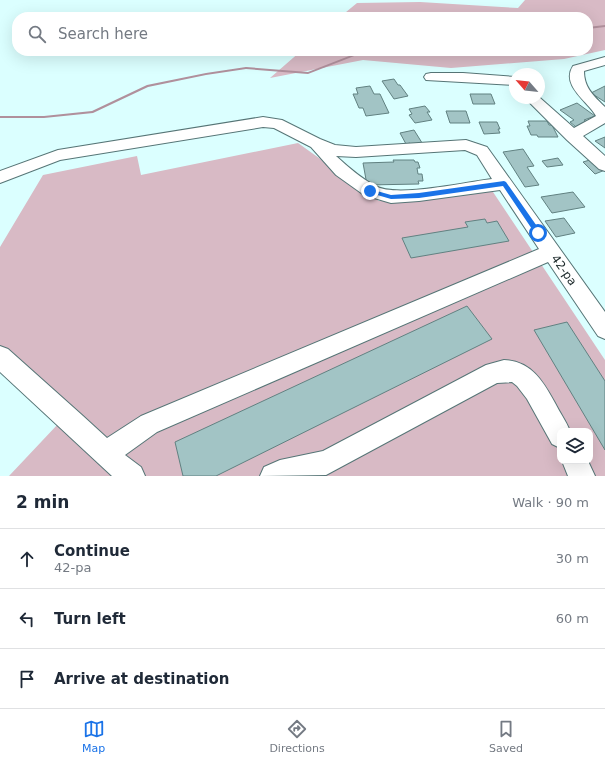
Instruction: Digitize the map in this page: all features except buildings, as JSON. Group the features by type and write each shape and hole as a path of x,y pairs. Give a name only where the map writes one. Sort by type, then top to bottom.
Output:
{"street":[{"path":"572,136 601,119 603,116 602,112 583,92 577,80 578,69 605,61"},
{"path":"431,77 462,77 509,81"},
{"path":"538,104 605,165"},
{"path":"0,177 58,155 263,122 277,123 315,143 342,171 370,191 391,197 419,195 504,183"},
{"name":"42-ра","path":"315,143 334,150 356,152 466,144 482,151 605,329"},
{"path":"105,454 148,424 552,252"},
{"path":"0,357 75,424 105,454 132,476"},
{"path":"273,476 280,473 329,470 494,373 503,370 515,372 525,377 533,387 557,431"},
{"path":"576,464 582,476"}],"shaded area":[{"path":"525,0 605,0 605,50 593,53 593,12 346,12 357,3 420,2 518,8"},
{"path":"295,56 578,56 564,59 451,68 363,60 270,78"},
{"path":"298,143 379,201 491,189 605,360 605,476 9,476 58,424 0,371 0,247 43,175 137,156 141,175"}],"waterway":[{"path":"593,27 605,26"},
{"path":"0,117 44,117 93,112 147,86 206,74 246,68 308,73 352,56"}],"route":[{"path":"370,191 391,197 419,195 504,183 538,233"}]}
